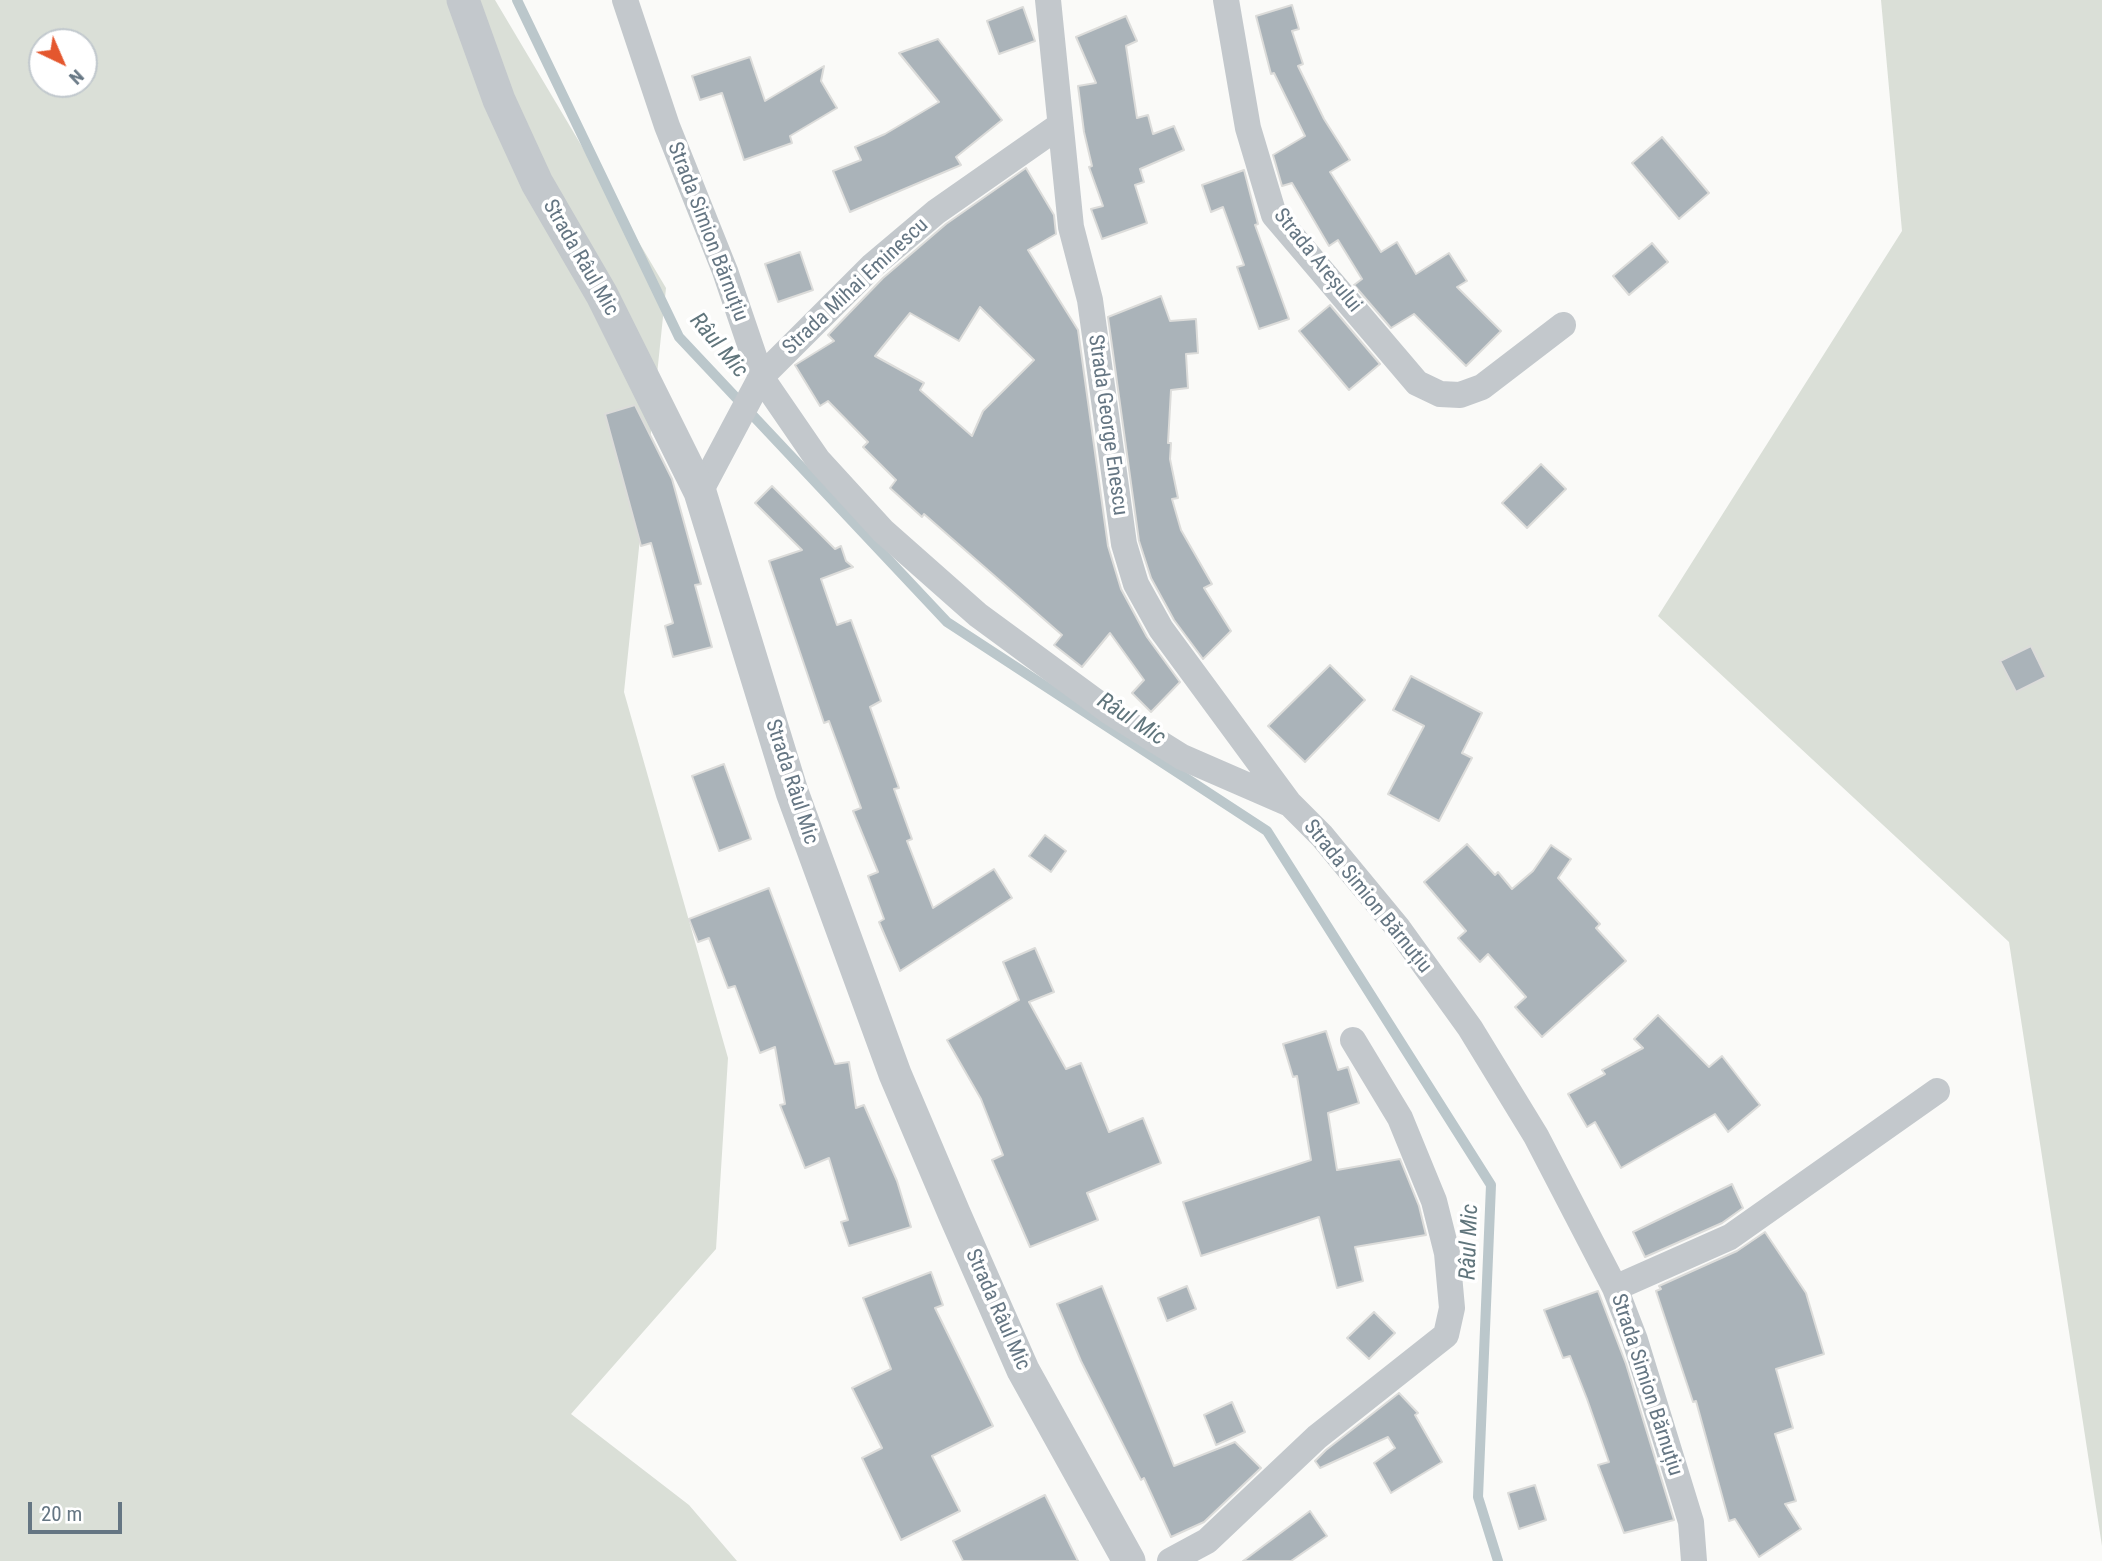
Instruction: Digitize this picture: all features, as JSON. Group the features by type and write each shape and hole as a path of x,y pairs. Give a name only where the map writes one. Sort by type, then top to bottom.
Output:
{"street":[{"name":"Strada Râul Mic","path":"463,0 499,100 537,183 614,317 700,492 792,792 895,1074 1023,1370 1129,1561"},
{"name":"Strada Simion Bărnuțiu","path":"625,0 667,126 724,271 756,387 883,531 978,615 1110,712 1182,757 1290,804 1322,836 1398,928 1470,1028 1536,1136 1615,1288 1635,1340 1691,1522 1694,1561"},
{"name":"Strada George Enescu","path":"1048,0 1071,227 1090,300 1124,544 1136,584 1161,629 1194,678 1290,804"},
{"name":"Strada Areșului","path":"1226,0 1248,128 1274,215 1416,383 1440,394 1460,395 1482,387 1563,325"},
{"name":"Strada Mihai Eminescu","path":"700,492 756,387 890,251 936,212 1059,126"},
{"path":"1170,1561 1207,1541 1317,1437 1447,1335 1452,1308 1447,1253 1434,1201 1400,1118 1353,1040"},
{"path":"1615,1288 1730,1237 1937,1091"}],"shaded area":[{"path":"0,0 495,0 666,288 624,692 728,1058 716,1249 571,1414 689,1505 737,1561 0,1561"},
{"path":"1881,0 2102,0 2102,1546 2009,942 1658,616 1902,231"}],"building":[{"path":"1292,5 1299,29 1292,31 1303,64 1298,66 1324,119 1350,160 1330,172 1381,252 1397,242 1416,274 1449,253 1467,281 1457,287 1501,331 1466,366 1414,314 1391,328 1354,285 1362,279 1338,240 1329,246 1292,183 1282,186 1273,155 1305,136 1274,73 1271,74 1256,16"},
{"path":"1023,7 1035,41 999,54 987,21"},
{"path":"1126,16 1137,41 1126,46 1137,118 1148,115 1153,134 1174,126 1184,150 1140,169 1144,182 1135,185 1147,223 1102,239 1091,209 1103,206 1089,167 1092,166 1078,86 1096,83 1076,37"},
{"path":"938,39 1002,120 956,157 961,165 850,212 833,171 861,160 855,147 885,134 939,102 899,53"},
{"path":"750,57 765,101 824,66 821,81 837,108 790,136 792,143 744,160 722,93 700,100 692,76"},
{"path":"1662,137 1709,193 1679,219 1632,163"},
{"path":"1026,168 1054,215 1056,234 1028,250 1078,330 1108,546 1121,589 1147,637 1180,682 1151,712 1132,693 1144,680 1110,633 1082,667 1054,645 1062,635 924,514 922,517 890,488 896,480 863,447 868,442 828,401 820,406 795,365 834,341 828,335 883,278 946,224","holes":["980,307 1034,360 983,411 972,436 920,390 924,383 875,356 910,313 959,341"]},
{"path":"1244,170 1258,224 1255,225 1289,319 1259,329 1237,267 1244,265 1223,207 1211,212 1202,185"},
{"path":"1652,243 1668,262 1629,295 1613,276"},
{"path":"800,252 813,290 778,302 765,264"},
{"path":"1161,296 1170,321 1196,319 1198,353 1186,354 1188,388 1171,390 1168,443 1171,443 1170,459 1178,498 1172,499 1181,530 1212,584 1204,588 1231,631 1203,659 1174,620 1151,578 1139,541 1108,317"},
{"path":"1330,305 1380,364 1349,390 1299,331"},
{"path":"635,405 672,479 701,584 695,585 712,647 673,657 665,626 673,623 651,543 641,546 605,414"},
{"path":"1541,464 1566,489 1527,528 1502,503"},
{"path":"772,486 835,549 841,546 846,561 853,567 821,579 837,625 851,620 881,701 870,707 899,788 894,789 912,839 907,841 933,908 994,869 1012,898 900,971 879,922 884,919 868,876 878,872 853,811 861,808 829,721 824,723 769,561 802,550 755,503"},
{"path":"2031,646 2046,677 2016,692 2000,661"},
{"path":"1330,665 1365,700 1305,762 1268,726"},
{"path":"1411,676 1482,713 1462,753 1472,758 1439,821 1388,794 1424,726 1393,710"},
{"path":"724,764 751,839 719,851 692,776"},
{"path":"1045,835 1066,851 1051,872 1029,856"},
{"path":"1467,844 1495,875 1498,872 1512,889 1533,871 1551,845 1571,859 1558,878 1600,924 1596,928 1626,961 1542,1037 1515,1007 1526,997 1488,954 1480,962 1458,938 1466,931 1424,882"},
{"path":"769,888 835,1064 849,1062 856,1108 864,1105 897,1181 911,1227 849,1246 841,1222 848,1220 829,1158 805,1168 780,1105 785,1104 775,1047 760,1053 735,986 728,988 709,938 698,942 689,919"},
{"path":"1035,948 1054,992 1029,1002 1066,1069 1081,1063 1109,1132 1143,1118 1161,1163 1087,1193 1098,1220 1030,1247 992,1160 1003,1155 981,1099 947,1040 1019,1000 1003,962"},
{"path":"1658,1015 1709,1067 1722,1056 1760,1105 1728,1132 1715,1114 1621,1168 1595,1122 1587,1127 1568,1094 1605,1074 1602,1070 1643,1048 1634,1039"},
{"path":"1326,1031 1338,1070 1348,1067 1359,1103 1328,1113 1337,1170 1400,1159 1419,1206 1426,1235 1355,1247 1363,1281 1337,1288 1319,1217 1201,1256 1183,1202 1311,1160 1297,1076 1293,1077 1283,1044"},
{"path":"1732,1184 1743,1208 1722,1223 1645,1257 1633,1232"},
{"path":"1765,1232 1806,1293 1824,1354 1776,1369 1793,1428 1775,1434 1796,1501 1785,1504 1801,1529 1759,1557 1735,1519 1729,1521 1696,1401 1693,1402 1656,1291 1661,1289 1659,1286 1737,1251"},
{"path":"931,1272 943,1305 935,1308 993,1426 932,1456 960,1511 901,1540 862,1458 882,1448 852,1388 891,1369 863,1298"},
{"path":"1102,1286 1174,1466 1235,1442 1261,1468 1204,1522 1171,1537 1144,1478 1141,1480 1081,1361 1057,1304"},
{"path":"1187,1286 1196,1309 1167,1321 1158,1298"},
{"path":"1598,1291 1626,1364 1674,1520 1624,1533 1598,1465 1609,1462 1587,1399 1570,1356 1563,1358 1544,1310"},
{"path":"1374,1312 1395,1333 1369,1359 1347,1338"},
{"path":"1399,1393 1418,1413 1415,1415 1442,1462 1391,1493 1374,1463 1395,1448 1388,1437 1320,1468 1315,1461 1326,1450"},
{"path":"1232,1402 1245,1432 1216,1445 1204,1415"},
{"path":"1535,1485 1546,1520 1519,1529 1508,1493"},
{"path":"1045,1495 1078,1561 963,1561 953,1541"},
{"path":"1310,1511 1327,1536 1291,1561 1243,1561"}],"waterway":[{"name":"Râul Mic","path":"517,0 679,337 947,622 1267,831 1491,1185 1478,1497 1498,1561"}]}
